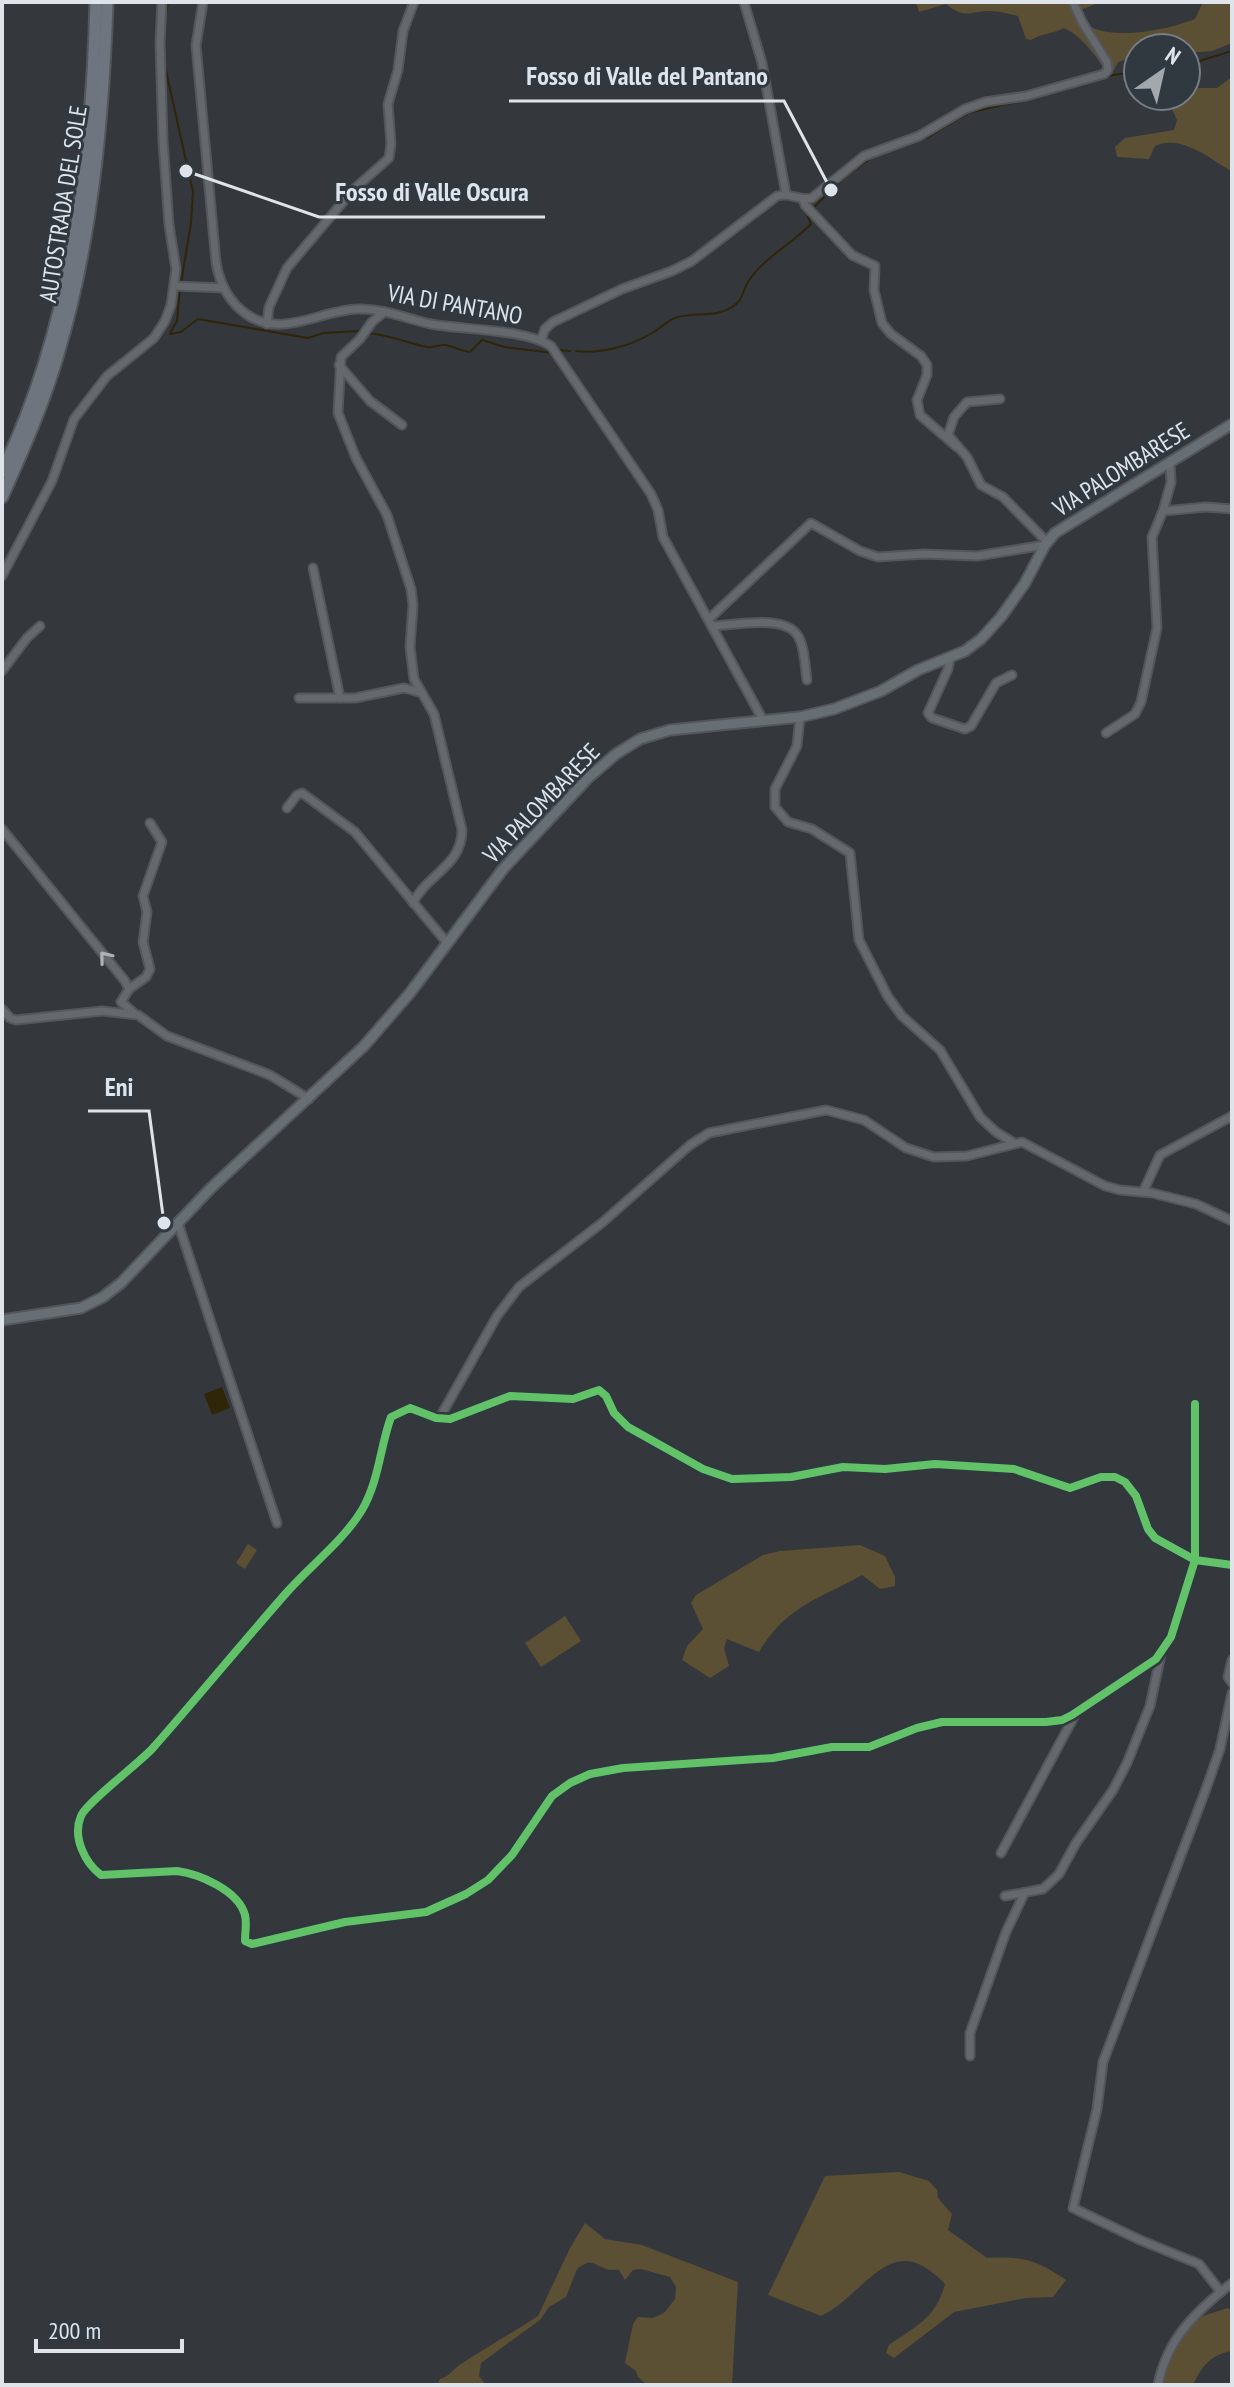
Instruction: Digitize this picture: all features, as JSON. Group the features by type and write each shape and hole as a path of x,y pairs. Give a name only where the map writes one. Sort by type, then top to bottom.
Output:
{"highway":[{"name":"AUTOSTRADA DEL SOLE","path":"2,472 25,418 48,349 70,261 85,164 96,2"},
{"name":"AUTOSTRADA DEL SOLE","path":"2,497 36,421 80,264 96,165 107,2"}],"main road":[{"name":"VIA PALOMBARESE","path":"2,1320 64,1312 97,1301 121,1283 254,1147 364,1046 506,865 592,774 619,751 647,736 674,729 800,717 847,705 971,647 991,629 1025,583 1046,543 1060,529 1232,424"}],"street":[{"path":"2,576 50,485 74,419 103,381 158,334 168,313 175,286 175,263 163,141 162,2"},
{"path":"203,2 197,31 197,51 216,262 224,288 243,313 267,324 268,309 287,268 353,190 389,158 388,104 398,70 402,33 414,2"},
{"path":"744,2 762,63 786,194"},
{"path":"541,340 545,329 553,322 702,255 775,197 786,194 812,198 864,156 922,134 965,109 1104,74 1108,64 1073,2"},
{"path":"803,199 840,244 852,255 875,266 874,290 882,323 891,334 921,356 927,365 917,400 920,415 967,457 981,485 1003,497 1046,543"},
{"path":"175,286 224,288"},
{"name":"VIA DI PANTANO","path":"267,324 295,323 354,309 541,340 556,352 651,494 658,507 663,536 763,720"},
{"path":"384,312 343,354 339,365 338,413 356,458 388,520 412,593 410,650 414,679 434,716 462,836 455,856 421,890 413,903"},
{"path":"339,365 370,401 402,425"},
{"path":"957,447 948,433 959,410 971,400 1000,399"},
{"path":"1106,733 1133,716 1141,705 1156,635 1152,539 1171,482 1170,463"},
{"path":"1163,511 1206,507 1232,509"},
{"path":"711,622 811,523 862,552 878,557 919,554 977,556 1046,543"},
{"path":"313,568 340,698"},
{"path":"711,622 788,626 801,643 807,680"},
{"path":"2,671 40,626"},
{"path":"950,658 949,667 928,713 932,718 965,729 971,726 996,683 1012,675"},
{"path":"299,698 358,698 406,688 419,692"},
{"path":"800,717 797,746 776,786 774,798 777,810 788,822 810,828 850,853 859,940 890,1000 906,1021 940,1050 980,1117 1014,1143"},
{"path":"287,808 302,793 345,823 447,943"},
{"path":"150,823 162,842 143,896 147,912 143,942 150,969 146,977 129,989 121,1002 167,1036 270,1075 309,1099"},
{"path":"2,829 129,989"},
{"path":"4,1015 16,1020 102,1011 138,1015"},
{"path":"439,1419 497,1316 519,1287 608,1219 690,1145 709,1133 826,1110 864,1120 906,1148 930,1157 967,1156 1014,1143 1027,1144 1105,1186 1196,1204 1232,1221"},
{"path":"1143,1192 1160,1155 1232,1116"},
{"path":"178,1223 277,1523"},
{"path":"1161,1654 1067,1719 1052,1722 942,1722 867,1747 832,1747 776,1757 619,1768 590,1774 554,1794 540,1810 509,1859 488,1880 466,1894 426,1912 341,1923 252,1944 245,1941 245,1919 241,1907 226,1891 174,1871 98,1874 80,1844 78,1827 84,1811 150,1750 290,1588 351,1525 374,1483 392,1415 413,1408 439,1419 461,1417 510,1396 570,1400 599,1390 628,1427 703,1469 732,1479 787,1478 850,1466 885,1469 925,1464 1014,1469 1070,1488 1112,1476 1125,1482 1138,1499 1152,1535 1195,1560 1232,1565"},
{"path":"1005,1896 1043,1889 1055,1880 1118,1781 1148,1711 1161,1654 1172,1634 1195,1560 1195,1404"},
{"path":"1222,1565 1232,1573"},
{"path":"1232,1660 1228,1677 1232,1683"},
{"path":"1221,2292 1199,2264 1073,2208 1097,2109 1103,2062 1211,1776 1232,1693"},
{"path":"1001,1853 1076,1713"},
{"path":"970,2056 969,2035 1012,1918 1024,1894"},
{"path":"1158,2385 1166,2358 1183,2328 1232,2283"}],"shaded area":[{"path":"916,2 1101,2 1073,13 1097,30 1122,33 1122,61 1114,70 1104,69 1087,46 1064,28 1026,39 1018,16 993,11 963,13 946,4 919,12"},
{"path":"1203,2 1232,2 1232,43 1202,52 1202,32 1140,32 1195,19"},
{"path":"1232,77 1232,172 1205,155 1175,143 1155,146 1149,159 1117,157 1115,147 1125,138 1174,130 1177,120 1173,112 1202,112 1202,88 1217,88"},
{"path":"222,1387 230,1408 212,1415 204,1394"},
{"path":"248,1544 257,1550 245,1569 236,1563"},
{"path":"860,1545 885,1556 895,1577 895,1586 880,1589 862,1575 804,1605 781,1624 759,1652 727,1639 724,1648 729,1666 710,1678 682,1660 687,1646 703,1629 691,1603 696,1595 763,1555"},
{"path":"565,1616 581,1641 541,1667 525,1643"},
{"path":"899,2172 929,2181 952,2214 948,2230 987,2258 1029,2261 1066,2280 1053,2297 1026,2298 954,2312 894,2358 886,2353 889,2345 924,2320 941,2296 945,2284 926,2268 909,2261 894,2263 880,2270 838,2306 821,2316 768,2295 825,2176"},
{"path":"585,2223 605,2239 642,2245 738,2282 732,2385 647,2385 625,2363 633,2324 638,2317 653,2318 664,2313 675,2299 676,2287 670,2277 641,2269 633,2270 625,2280 619,2270 608,2270 589,2263 577,2269 566,2297 549,2307 540,2320 481,2363 479,2376 486,2385 437,2385 440,2379 461,2364 538,2316"},
{"path":"1227,2308 1232,2310 1232,2351 1208,2362 1193,2385 1160,2385 1172,2352 1186,2328 1199,2318"}],"waterway":[{"path":"164,24 168,2"},
{"path":"1202,60 1232,51"},
{"path":"164,62 193,192 181,283"},
{"path":"1108,76 1122,74"},
{"path":"890,150 928,137 968,113 1025,100"},
{"path":"576,351 616,348 644,338 675,318 719,312 732,307 742,296 754,273 811,224 808,217 810,211 845,177 872,157"},
{"path":"170,333 177,321 180,289"},
{"path":"170,334 181,332 198,319 308,338 323,333 360,331"},
{"path":"366,333 427,347 446,345 470,352 482,340 504,347 553,353"},
{"path":"558,350 570,351"}],"cycle path":[{"path":"1195,1404 1195,1560 1171,1637 1156,1659 1062,1720 942,1722 917,1728 869,1747 832,1747 773,1758 623,1768 590,1774 552,1796 512,1855 488,1880 466,1894 426,1912 345,1922 252,1944 245,1941 246,1918 241,1906 217,1885 177,1871 101,1875 85,1857 79,1841 79,1824 85,1810 152,1749 288,1591 354,1521 368,1499 391,1417 410,1408 436,1418 450,1419 510,1396 573,1399 599,1390 628,1427 703,1469 732,1479 791,1477 843,1467 885,1469 935,1464 1014,1469 1070,1488 1101,1477 1115,1477 1125,1482 1136,1496 1148,1529 1155,1538 1195,1560 1232,1565"}],"place":[{"name":"Fosso di Valle Oscura","path":"186,171"},
{"name":"Fosso di Valle del Pantano","path":"831,190"},
{"name":"Eni","path":"164,1223"}]}
